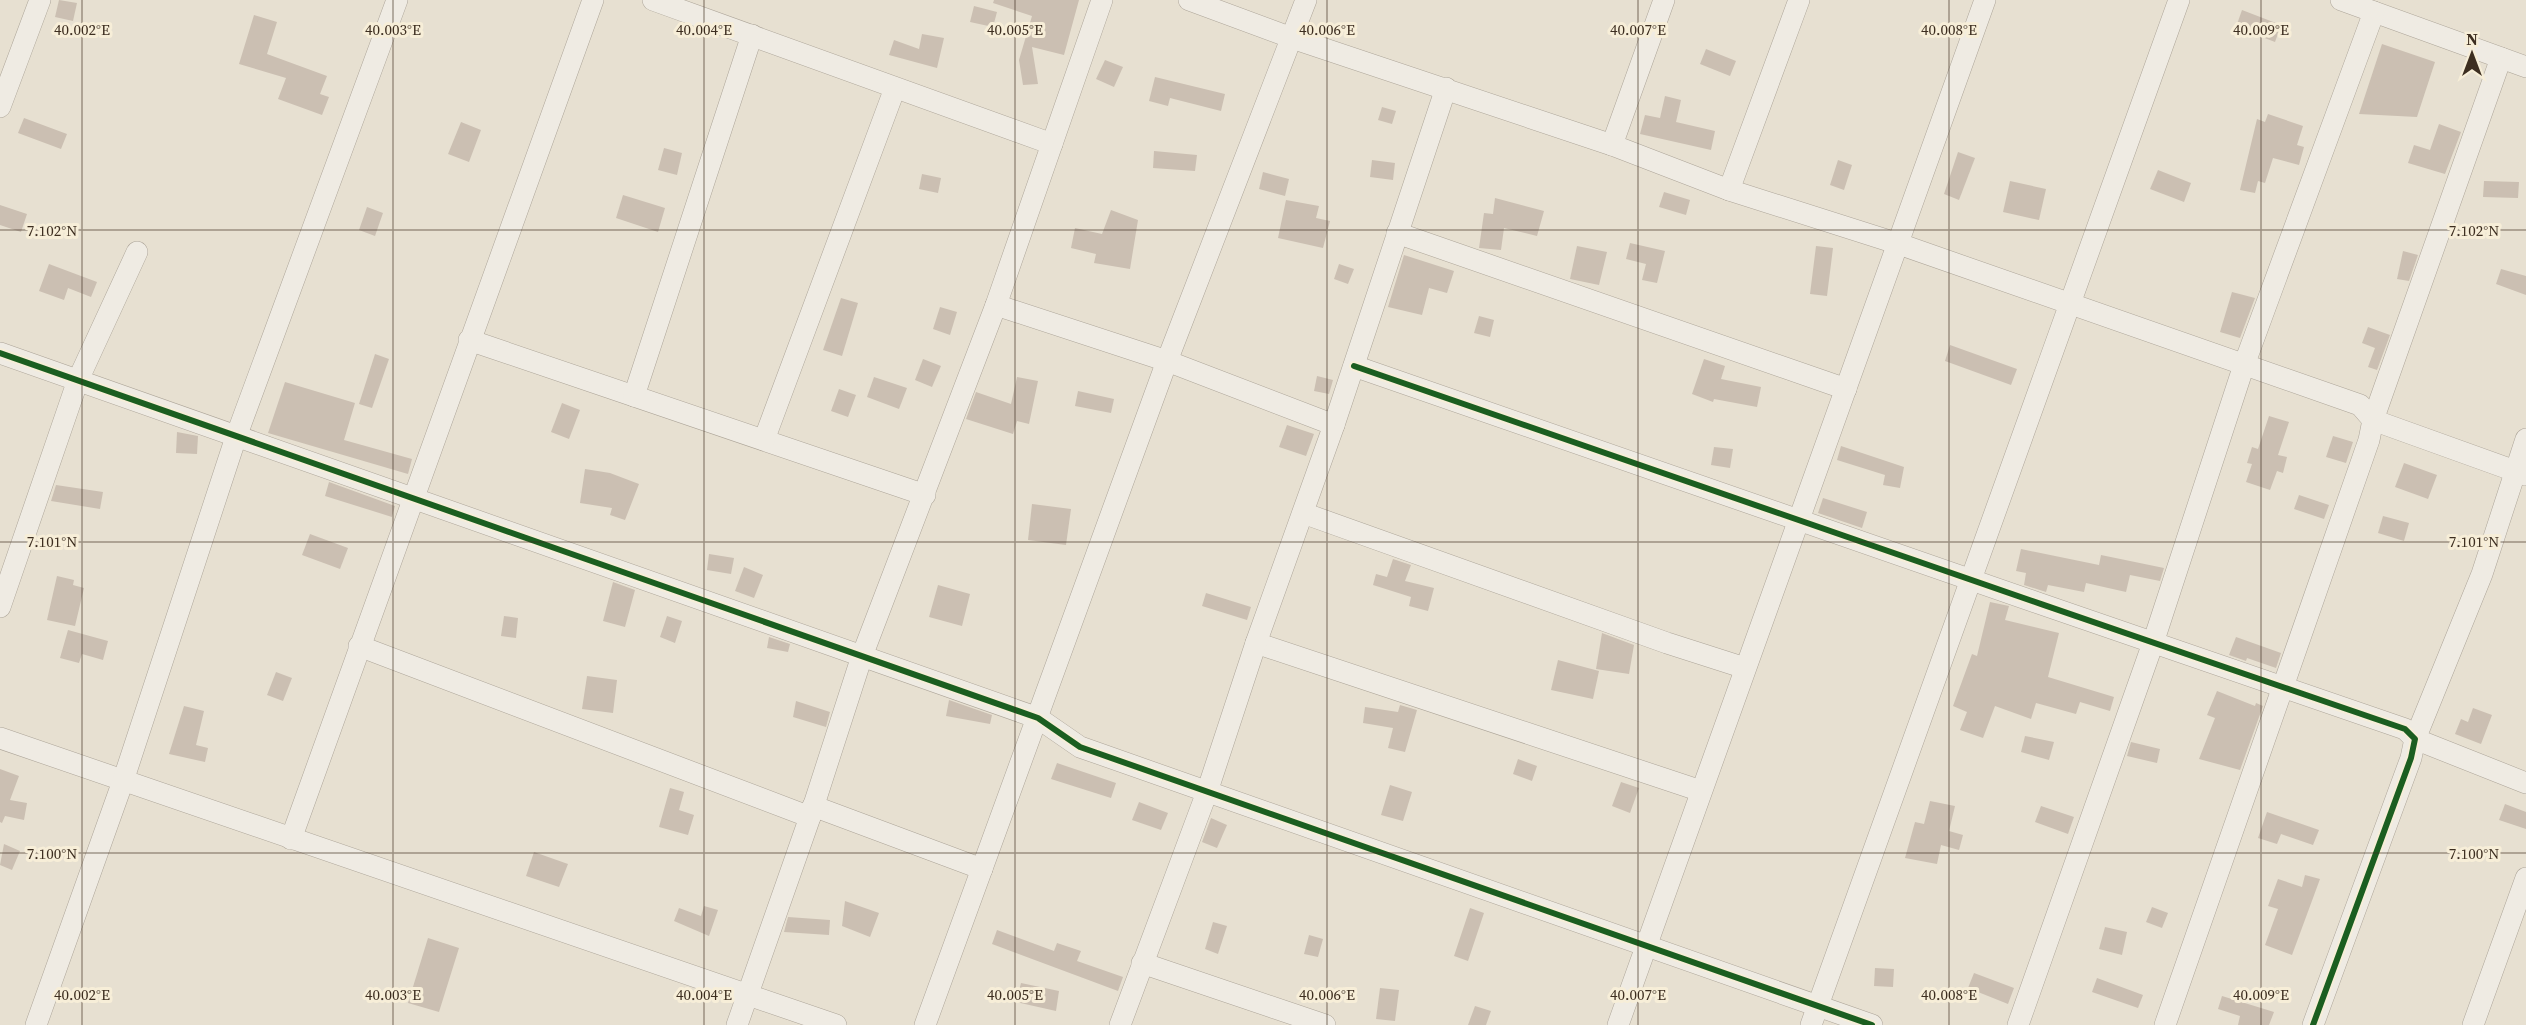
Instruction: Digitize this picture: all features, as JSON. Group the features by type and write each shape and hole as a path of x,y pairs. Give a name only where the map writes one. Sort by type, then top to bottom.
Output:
{"street":[{"path":"0,107 39,0"},
{"path":"36,1025 123,781 236,437 397,0"},
{"path":"291,839 593,0"},
{"path":"653,0 1052,144"},
{"path":"736,1025 812,811 862,656 996,305 1102,0"},
{"path":"1188,0 1292,38 1611,145 1729,190 1899,244 2360,405 2373,420 2520,473"},
{"path":"925,1025 1167,362 1306,0"},
{"path":"1611,145 1664,0"},
{"path":"1729,190 1799,0"},
{"path":"1618,1025 1644,946 1899,244 1985,0"},
{"path":"1815,1015 2179,0"},
{"path":"2341,0 2526,67"},
{"path":"2018,1025 2153,644 2244,364 2374,12"},
{"path":"633,396 752,35"},
{"path":"2165,1025 2284,688 2369,440 2373,420 2501,58"},
{"path":"764,440 895,88"},
{"path":"1120,1025 1207,792 1256,644 1335,425 1446,88"},
{"path":"1397,233 1846,390"},
{"path":"0,607 78,380 137,252"},
{"path":"996,305 1167,362 1335,425"},
{"path":"470,340 925,495"},
{"path":"0,353 1038,718 1080,747 1644,946 1815,1015 1872,1025"},
{"path":"1354,366 1799,519 1971,582 2405,729 2415,740 2526,783"},
{"path":"2313,1025 2411,758 2415,740 2520,473 2526,440"},
{"path":"1303,513 1667,644 1745,668"},
{"path":"1256,644 1701,791"},
{"path":"359,646 812,811 982,869"},
{"path":"0,738 836,1025"},
{"path":"2473,1025 2526,878"},
{"path":"1142,963 1324,1025"}],"building":[{"path":"59,0 77,3 73,21 55,17"},
{"path":"994,0 1079,0 1064,55 1032,47 1038,84 1023,85 1019,60 1032,16 993,3"},
{"path":"974,6 997,12 993,27 970,22"},
{"path":"2242,10 2281,25 2275,42 2236,27"},
{"path":"254,15 277,22 267,54 327,76 320,94 329,97 322,115 278,99 286,78 239,64"},
{"path":"922,34 944,38 937,68 889,55 894,40 919,49"},
{"path":"2382,44 2435,62 2417,117 2359,114"},
{"path":"1706,49 1736,61 1730,76 1700,64"},
{"path":"1105,60 1123,67 1114,87 1096,79"},
{"path":"1155,77 1225,94 1221,111 1170,98 1168,106 1149,101"},
{"path":"1665,96 1681,100 1676,122 1715,131 1711,150 1640,134 1645,115 1660,118"},
{"path":"1382,107 1396,111 1392,124 1378,120"},
{"path":"2268,114 2303,126 2297,145 2304,147 2299,165 2273,158 2265,183 2258,181 2255,193 2240,190 2257,119 2265,122"},
{"path":"24,118 67,134 61,149 18,133"},
{"path":"461,122 481,130 469,162 448,154"},
{"path":"2439,124 2461,132 2445,174 2408,163 2414,145 2430,150"},
{"path":"664,148 682,153 677,175 658,170"},
{"path":"1154,151 1197,155 1195,171 1153,168"},
{"path":"1958,152 1975,158 1959,200 1944,194"},
{"path":"1372,160 1395,163 1393,180 1370,177"},
{"path":"1838,160 1852,165 1844,190 1830,185"},
{"path":"2158,170 2191,183 2184,202 2150,189"},
{"path":"1263,172 1289,179 1285,196 1259,189"},
{"path":"922,174 941,178 938,193 919,189"},
{"path":"2010,181 2046,189 2039,220 2003,212"},
{"path":"2484,181 2519,182 2518,198 2483,197"},
{"path":"1664,192 1690,200 1686,215 1659,207"},
{"path":"623,195 665,208 658,232 616,218"},
{"path":"1495,198 1544,211 1537,236 1504,228 1501,250 1479,248 1484,213 1493,214"},
{"path":"1286,200 1319,206 1316,218 1330,221 1323,248 1278,238"},
{"path":"0,205 27,214 21,232 0,225"},
{"path":"367,207 383,213 375,236 359,230"},
{"path":"1111,210 1138,220 1130,269 1094,263 1096,254 1071,248 1075,228 1102,234"},
{"path":"1630,243 1665,251 1657,283 1642,280 1646,264 1626,259"},
{"path":"1577,246 1607,252 1599,285 1570,279"},
{"path":"1816,246 1833,248 1827,296 1810,294"},
{"path":"2403,251 2418,255 2409,281 2397,279"},
{"path":"1404,255 1454,271 1447,293 1429,288 1422,315 1388,307"},
{"path":"49,264 97,282 91,297 68,288 64,300 39,291"},
{"path":"1339,264 1354,269 1348,284 1334,279"},
{"path":"2501,269 2526,276 2526,295 2496,284"},
{"path":"2232,292 2255,298 2240,338 2220,332"},
{"path":"841,298 858,303 842,356 823,350"},
{"path":"940,307 957,312 950,335 933,329"},
{"path":"1479,316 1494,320 1490,337 1474,333"},
{"path":"2368,327 2390,335 2377,370 2368,367 2375,348 2362,343"},
{"path":"1950,345 2017,369 2011,385 1945,361"},
{"path":"375,354 389,359 372,408 359,404"},
{"path":"923,359 941,366 932,387 915,380"},
{"path":"1704,359 1725,366 1721,379 1761,387 1757,407 1714,399 1713,402 1692,394"},
{"path":"1317,376 1333,380 1329,394 1314,391"},
{"path":"874,377 907,388 899,409 867,397"},
{"path":"1017,377 1038,381 1029,424 1017,421 1013,434 966,419 976,392 1011,404"},
{"path":"285,382 355,403 344,440 412,459 408,474 268,433"},
{"path":"839,389 856,395 848,417 831,411"},
{"path":"1078,391 1114,399 1111,413 1075,406"},
{"path":"562,403 580,410 569,439 551,432"},
{"path":"2269,416 2289,422 2278,455 2287,457 2283,473 2277,471 2270,490 2246,482 2252,464 2247,463 2252,447 2258,449"},
{"path":"1287,425 1314,434 1306,456 1279,447"},
{"path":"177,432 198,436 197,454 176,453"},
{"path":"2333,436 2353,442 2346,463 2326,457"},
{"path":"1841,446 1904,467 1900,488 1883,485 1885,475 1837,460"},
{"path":"1714,447 1733,449 1730,468 1711,465"},
{"path":"2404,463 2437,475 2428,499 2395,487"},
{"path":"585,469 610,473 639,484 625,520 610,515 612,508 580,503"},
{"path":"329,482 395,506 392,517 325,496"},
{"path":"56,485 103,492 100,509 51,501"},
{"path":"2299,495 2329,505 2324,519 2294,509"},
{"path":"1823,498 1867,512 1862,528 1818,513"},
{"path":"1032,504 1071,509 1066,545 1028,540"},
{"path":"2383,516 2409,523 2404,541 2378,533"},
{"path":"310,534 348,548 340,569 302,555"},
{"path":"2021,549 2099,565 2101,555 2164,568 2160,581 2130,575 2126,592 2086,583 2084,592 2048,585 2046,592 2024,585 2026,573 2016,571"},
{"path":"709,554 734,558 731,574 707,570"},
{"path":"1393,559 1411,565 1405,581 1434,588 1428,611 1409,606 1411,597 1373,585 1376,574 1387,577"},
{"path":"744,567 763,575 754,598 735,591"},
{"path":"57,576 74,580 73,585 84,588 75,626 47,620"},
{"path":"613,582 635,590 625,627 603,621"},
{"path":"938,585 970,594 962,626 929,617"},
{"path":"1206,593 1251,607 1247,620 1202,606"},
{"path":"1990,602 2009,606 2005,620 2059,633 2048,677 2114,697 2110,711 2080,702 2076,714 2036,703 2031,719 1995,706 1983,738 1960,730 1967,712 1953,706 1972,654 1977,656"},
{"path":"504,616 518,618 516,638 501,636"},
{"path":"667,616 682,621 675,643 660,637"},
{"path":"68,630 108,641 103,660 82,654 79,663 60,658"},
{"path":"1602,633 1634,645 1629,674 1596,669"},
{"path":"769,637 790,644 788,652 767,648"},
{"path":"2236,637 2281,653 2276,668 2247,658 2246,661 2229,655"},
{"path":"1558,660 1599,671 1593,699 1551,690"},
{"path":"276,672 292,678 283,701 267,695"},
{"path":"587,676 617,680 613,713 582,709"},
{"path":"2217,691 2255,706 2256,703 2263,706 2240,770 2199,759 2215,718 2207,715"},
{"path":"949,700 992,715 990,724 946,716"},
{"path":"796,701 830,712 826,727 793,717"},
{"path":"1400,705 1417,710 1405,752 1388,748 1393,728 1363,723 1365,707 1398,712"},
{"path":"184,706 204,711 196,745 208,748 205,762 169,754"},
{"path":"2473,708 2492,715 2481,744 2455,734 2461,719 2468,722"},
{"path":"2025,736 2054,742 2049,760 2021,752"},
{"path":"2131,742 2160,749 2157,763 2127,756"},
{"path":"1518,759 1537,766 1532,781 1513,774"},
{"path":"1057,763 1116,783 1111,798 1051,779"},
{"path":"0,769 19,776 10,800 27,803 24,820 5,816 2,823 0,822"},
{"path":"1621,782 1639,788 1630,813 1612,806"},
{"path":"1390,785 1412,792 1403,821 1381,815"},
{"path":"670,788 684,792 679,810 694,815 688,835 659,827"},
{"path":"1930,801 1955,806 1949,831 1963,835 1959,850 1941,845 1937,864 1905,858 1915,822 1924,824"},
{"path":"1139,802 1168,813 1161,830 1132,820"},
{"path":"2505,804 2526,812 2526,829 2499,820"},
{"path":"2041,806 2074,817 2068,834 2035,822"},
{"path":"2267,812 2319,830 2313,845 2281,834 2277,844 2258,838"},
{"path":"1211,818 1227,825 1217,848 1202,842"},
{"path":"4,844 20,851 12,870 0,865"},
{"path":"534,852 568,864 559,887 526,876"},
{"path":"2305,875 2320,879 2292,955 2265,945 2278,909 2268,906 2278,879 2302,887"},
{"path":"845,901 879,913 870,937 842,926"},
{"path":"704,906 718,910 709,936 674,921 679,908 701,916"},
{"path":"2152,907 2168,913 2162,928 2146,922"},
{"path":"1470,908 1484,913 1468,961 1454,956"},
{"path":"788,917 830,920 829,935 784,932"},
{"path":"1213,922 1227,926 1218,954 1205,949"},
{"path":"2105,927 2127,932 2122,955 2099,949"},
{"path":"997,930 1054,951 1057,943 1081,951 1077,961 1123,977 1118,991 992,944"},
{"path":"1309,935 1323,939 1318,957 1304,954"},
{"path":"428,938 459,948 439,1012 408,1003"},
{"path":"1875,968 1894,969 1893,987 1874,986"},
{"path":"1974,973 2014,988 2008,1004 1968,988"},
{"path":"2097,978 2143,995 2138,1008 2092,992"},
{"path":"1021,983 1059,991 1056,1011 1016,1002"},
{"path":"1380,988 1399,990 1395,1021 1376,1019"},
{"path":"2222,996 2274,1012 2269,1025 2238,1025 2240,1016 2218,1009"},
{"path":"1475,1006 1491,1011 1486,1025 1468,1025"}],"cycle path":[{"path":"0,353 1038,718 1080,747 1872,1025"},
{"path":"1354,366 2405,729 2415,739 2411,758 2313,1025"}]}
